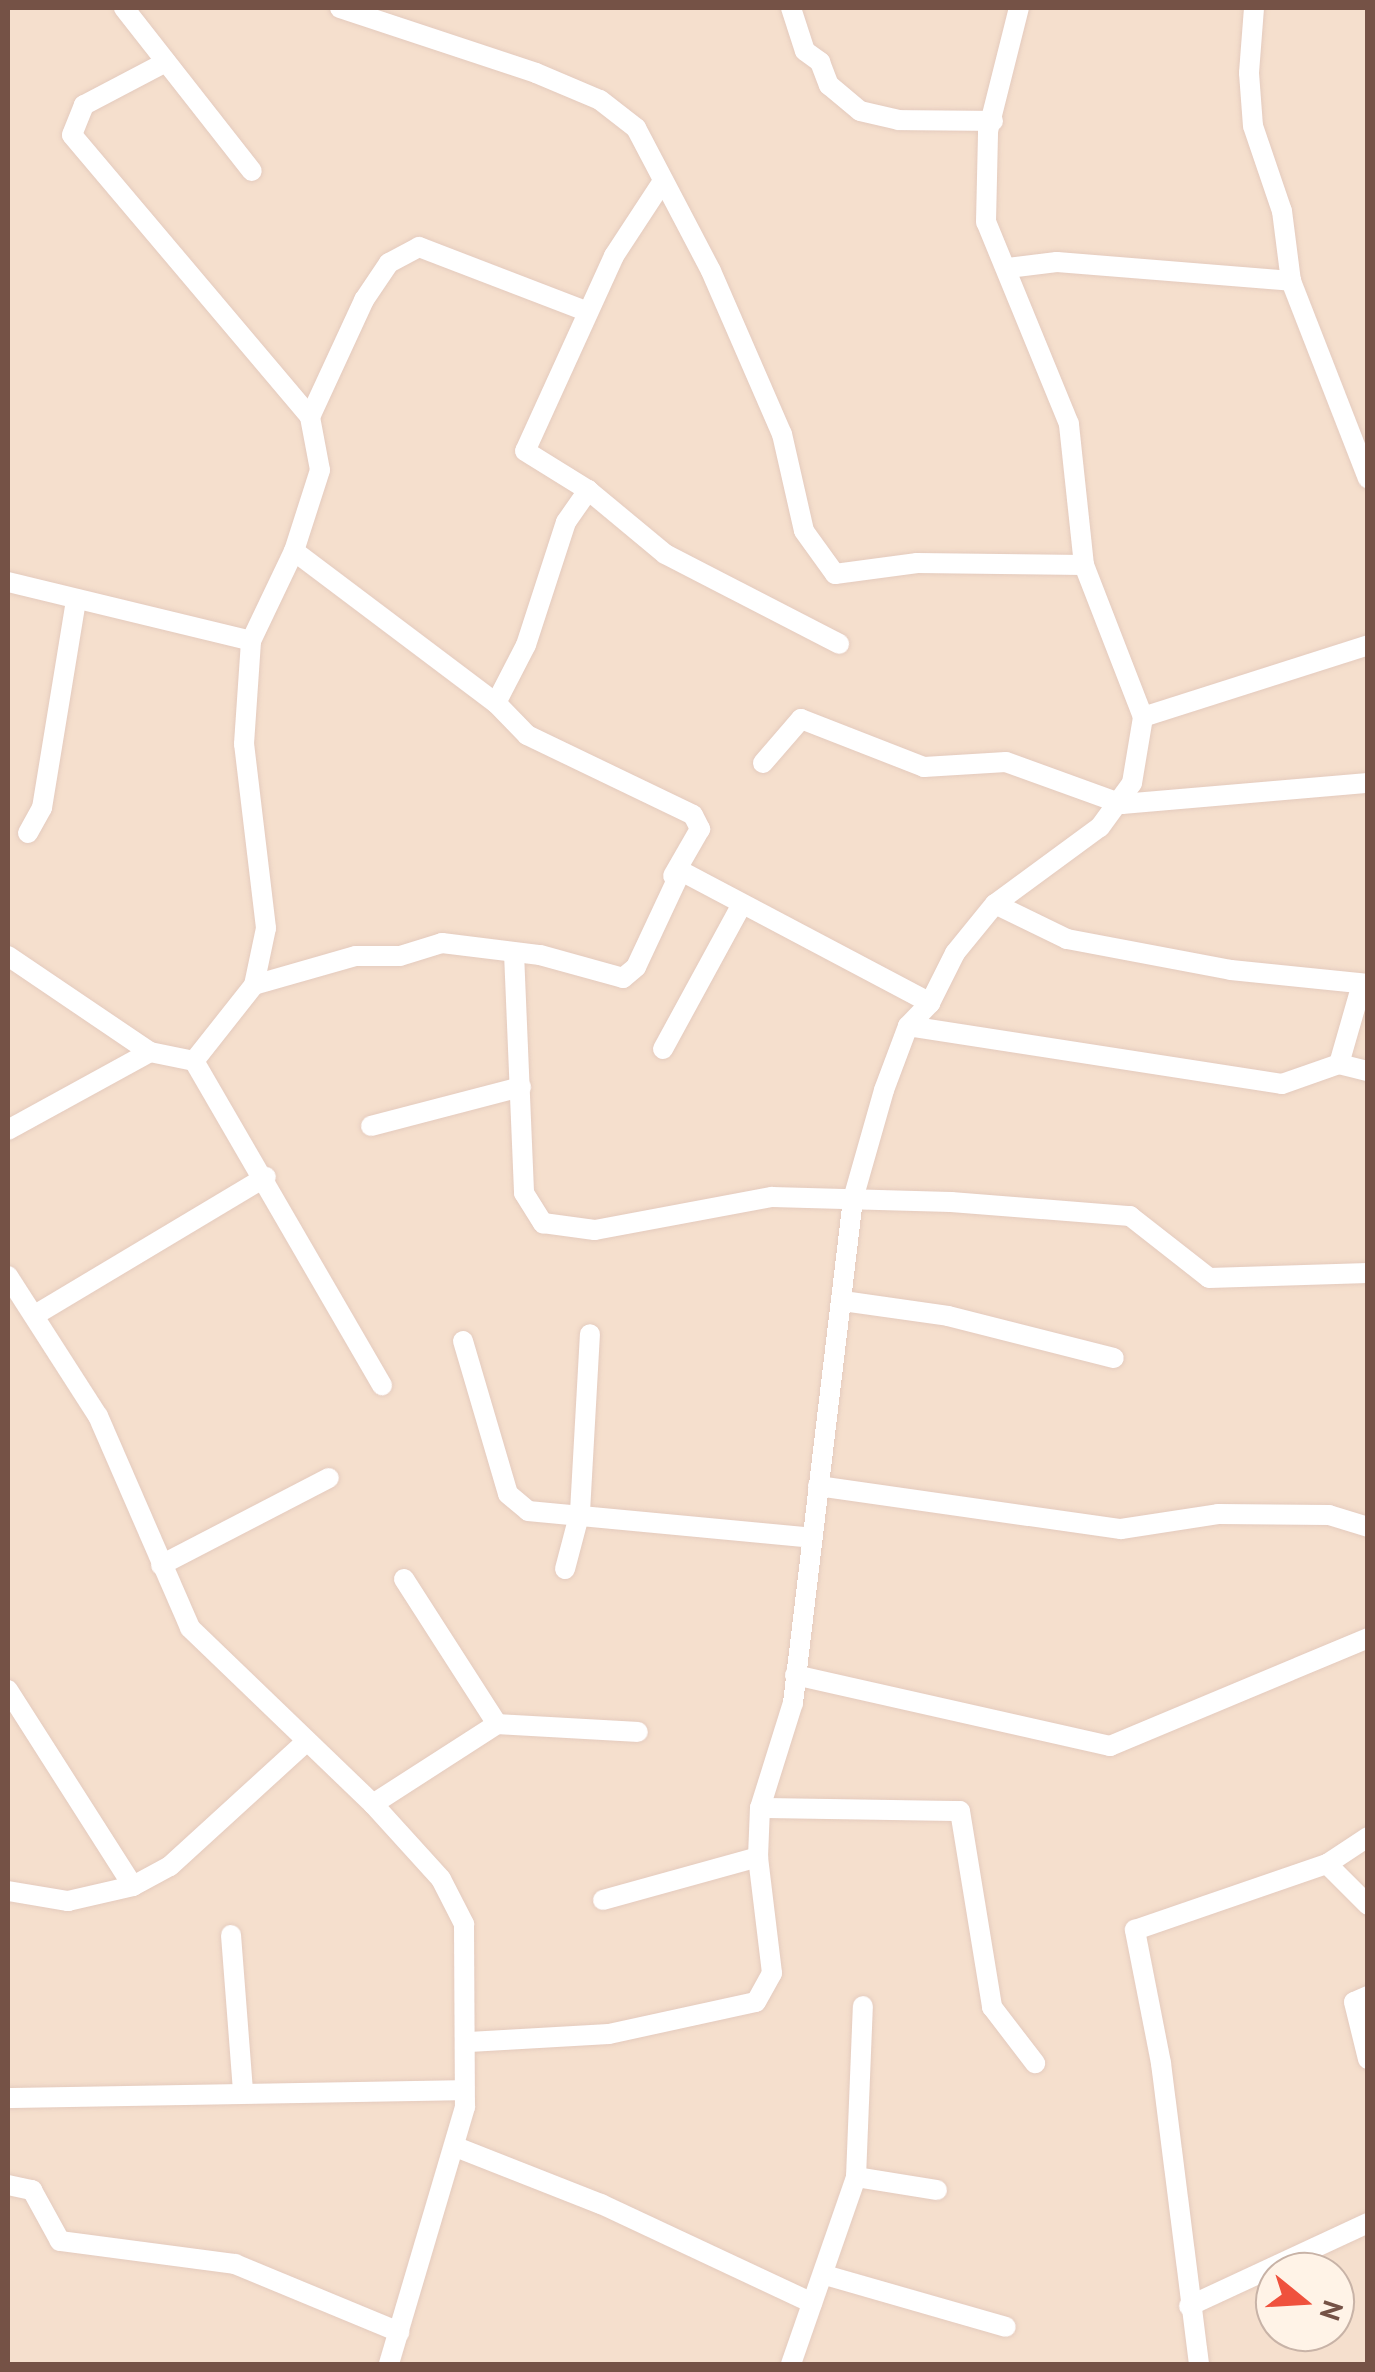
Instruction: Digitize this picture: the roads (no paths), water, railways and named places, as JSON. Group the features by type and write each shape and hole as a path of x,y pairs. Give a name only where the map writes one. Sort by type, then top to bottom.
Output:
{"street":[{"path":"124,8 252,172"},
{"path":"340,8 600,100 636,128 711,270 782,434 804,531 835,574 917,564 1084,566"},
{"path":"791,8 805,51 820,62 829,85 860,111 898,120 993,121"},
{"path":"469,2042 609,2034 756,2002 772,1972 773,1953 758,1857 760,1808 793,1703 853,1199 908,1026 930,1003 955,952 995,904 1122,804 1143,717 1084,566 1068,424 1024,329 1008,268 986,222 993,121 1020,8"},
{"path":"1254,8 1248,74 1254,126 1282,211 1292,280 1368,479"},
{"path":"166,62 84,105 72,135 310,417 320,470 294,550 252,641 244,744 266,928 254,985 194,1061"},
{"path":"663,181 586,311 525,450 588,490 665,554 838,644"},
{"path":"310,417 364,300 390,264 419,246 586,311"},
{"path":"1008,268 1058,262 1292,280"},
{"path":"496,703 526,645 566,522 588,490"},
{"path":"254,985 356,956 400,956 442,944 514,953 623,978 636,968 673,876 700,829 694,815 639,784 578,765 528,734 496,703 294,550"},
{"path":"8,582 252,641"},
{"path":"28,834 42,808 76,600"},
{"path":"1143,717 1368,645"},
{"path":"763,763 801,719 924,767 1006,762 1122,804 1368,783"},
{"path":"673,876 690,873 930,1003"},
{"path":"664,1049 742,904"},
{"path":"995,904 1067,938 1231,970 1364,984 1339,1064"},
{"path":"514,953 524,1193 543,1223 595,1230 772,1197 853,1199 1130,1216 1209,1278 1368,1273"},
{"path":"8,956 150,1052 194,1061 266,1177 382,1385"},
{"path":"908,1026 1282,1084 1339,1064 1368,1071"},
{"path":"8,1130 150,1052"},
{"path":"372,1126 521,1087"},
{"path":"35,1315 266,1177"},
{"path":"8,1276 98,1416 162,1564 206,1650 373,1804 456,1903 464,1924 469,2042 462,2090 465,2106 389,2364"},
{"path":"843,1300 948,1316 1114,1358"},
{"path":"565,1569 580,1512 590,1334"},
{"path":"463,1341 508,1494 528,1512 580,1512 812,1538"},
{"path":"162,1564 330,1478"},
{"path":"818,1486 1121,1529 1218,1514 1329,1515 1368,1528"},
{"path":"404,1580 497,1724"},
{"path":"795,1675 1110,1746 1368,1638"},
{"path":"8,1690 134,1886"},
{"path":"373,1804 497,1724 638,1732"},
{"path":"8,1891 68,1901 134,1886 170,1866 308,1742"},
{"path":"760,1808 960,1812 992,2007 1035,2064"},
{"path":"1198,2364 1161,2063 1135,1930 1327,1864 1368,1838"},
{"path":"602,1900 758,1857"},
{"path":"1327,1864 1368,1905"},
{"path":"230,1935 243,2092"},
{"path":"1368,1996 1354,2002 1368,2058"},
{"path":"791,2364 856,2177 863,2006"},
{"path":"8,2098 462,2090"},
{"path":"456,2147 601,2204 812,2302"},
{"path":"856,2177 937,2190"},
{"path":"8,2185 32,2190 42,2201 60,2240 235,2264 399,2332"},
{"path":"1190,2306 1368,2223"},
{"path":"824,2274 1006,2327"}]}
